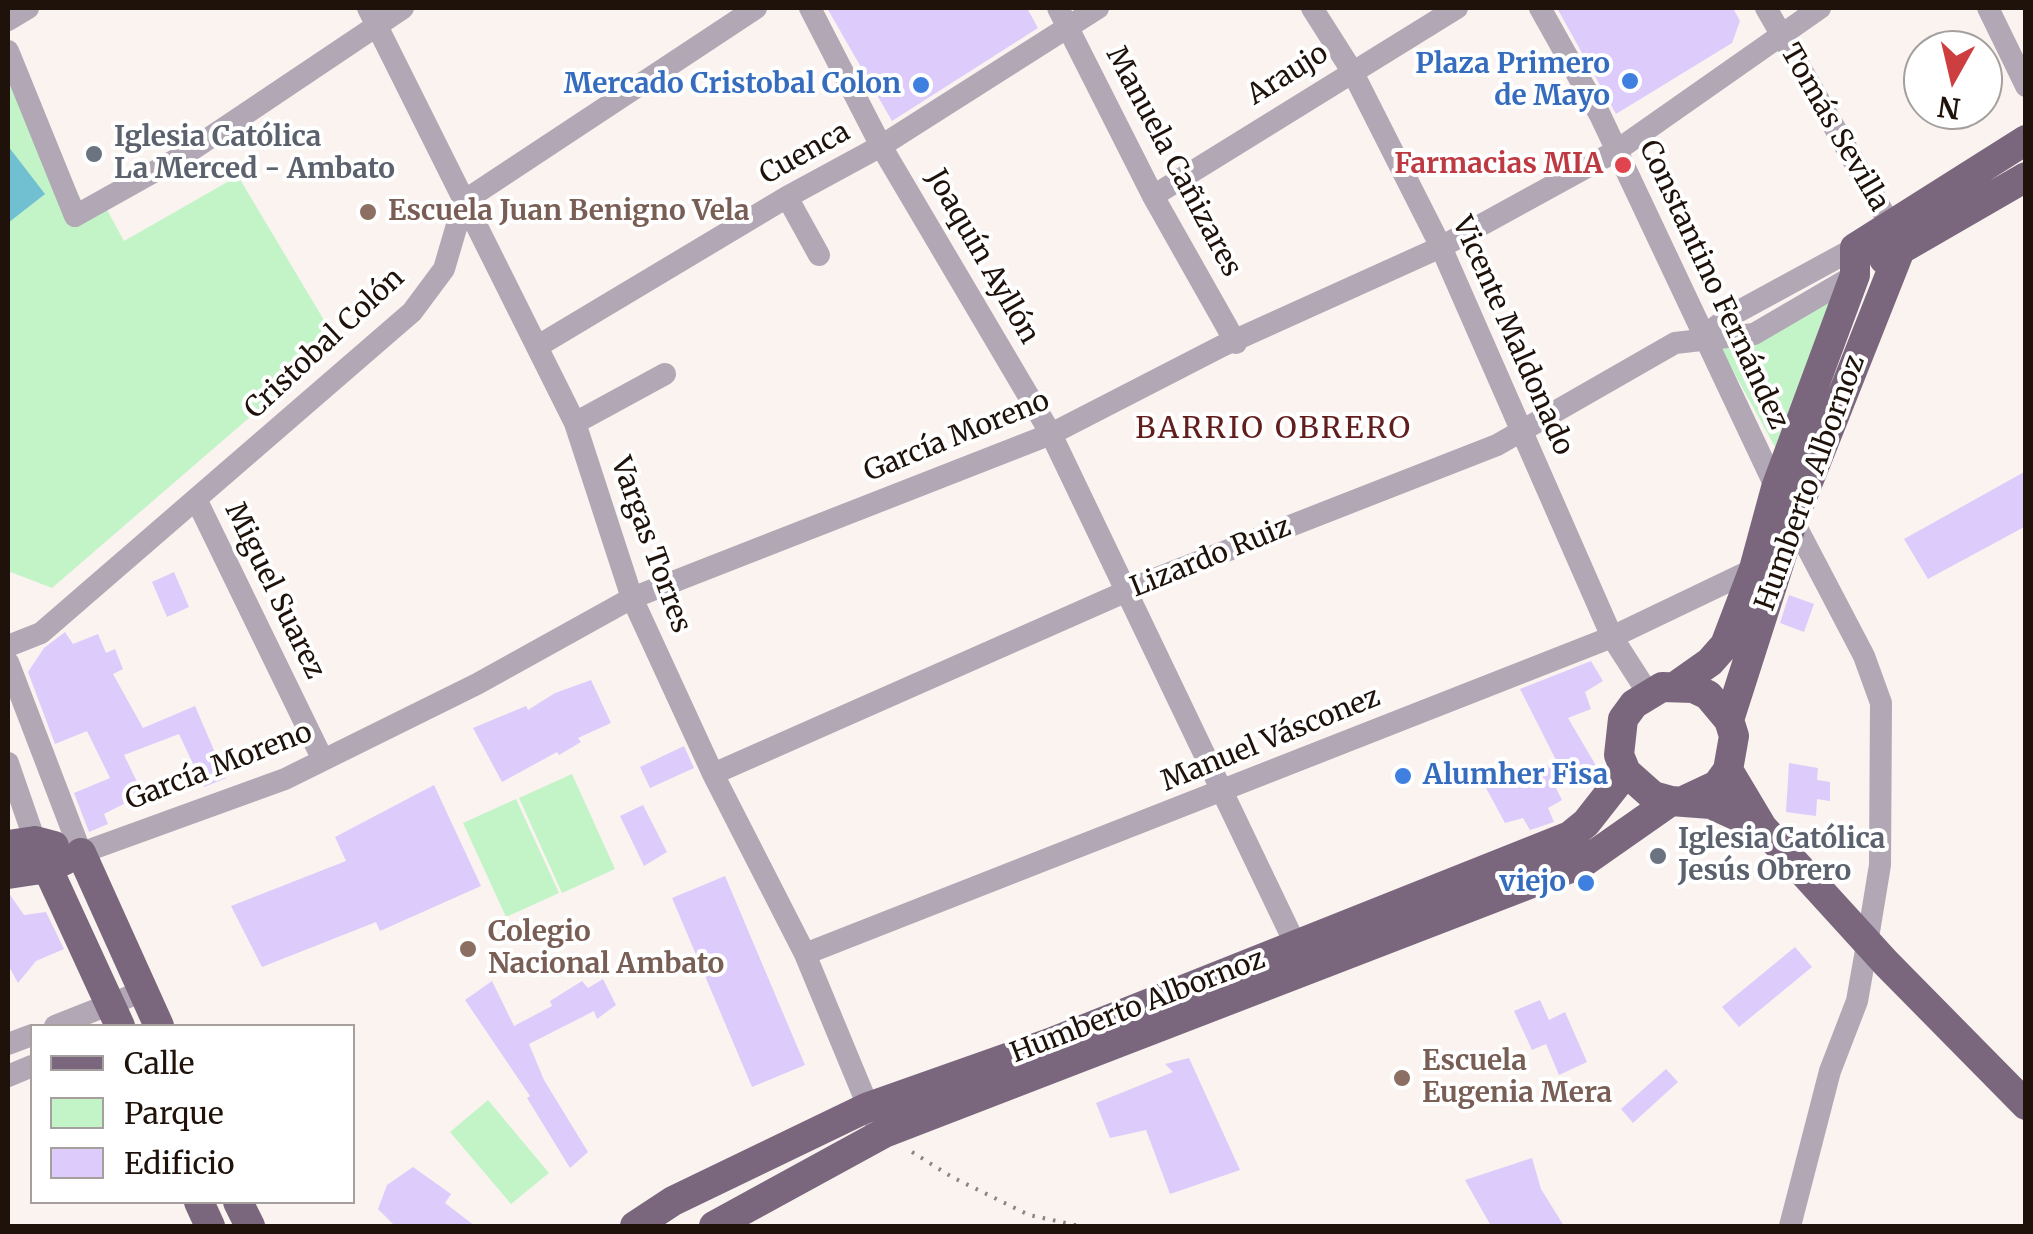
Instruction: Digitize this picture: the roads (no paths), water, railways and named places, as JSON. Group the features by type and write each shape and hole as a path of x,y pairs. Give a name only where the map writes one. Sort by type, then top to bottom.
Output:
{"main road":[{"name":"Lizardo Ruiz","path":"1896,238 2026,140"},
{"name":"Lizardo Ruiz","path":"1855,262 1896,238 2026,177"},
{"name":"Humberto Albornoz","path":"1729,720 1793,520 1896,238"},
{"name":"Humberto Albornoz","path":"1662,689 1710,662 1725,645 1754,570 1776,488 1855,262"},
{"path":"1678,801 1717,785 1728,770 1734,736 1729,720 1708,695 1662,689 1623,719 1619,755 1626,772 1638,787 1678,801 1711,804 1762,826"},
{"path":"1728,770 1762,826 1886,964 2026,1105"},
{"name":"Humberto Albornoz","path":"714,1226 884,1133 1302,958 1570,836 1586,824 1626,772"},
{"name":"Humberto Albornoz","path":"634,1226 673,1201 866,1108 1581,864 1678,801"},
{"path":"30,851 116,1016"},
{"path":"8,874 30,851 81,852 149,1016"}],"street":[{"path":"8,20 28,8"},
{"path":"8,52 75,216 184,155 373,17 403,8"},
{"path":"464,200 756,8"},
{"name":"Joaquín Ayllón","path":"810,8 881,146 1050,434 1302,958"},
{"name":"Cuenca","path":"538,346 787,197 881,146 1064,18 1098,8"},
{"name":"Vicente Maldonado","path":"1312,8 1352,71 1441,247 1612,637 1662,689"},
{"name":"Araujo","path":"1152,196 1457,8"},
{"name":"Constantino Fernández","path":"1540,8 1616,150 1776,488 1864,656 1881,702 1880,865 1858,1001 1830,1071 1790,1226"},
{"name":"Tomás Sevilla","path":"1766,8 1896,238"},
{"name":"García Moreno","path":"81,852 285,780 477,684 632,598 1050,434 1222,346 1236,343 1441,247 1616,150 1820,8"},
{"path":"1988,8 2026,86"},
{"name":"Vargas Torres","path":"373,17 575,423 632,598 713,774 805,954 866,1108 884,1133"},
{"name":"Manuela Cañizares","path":"1064,18 1152,196 1236,343"},
{"path":"787,197 818,255"},
{"name":"Cristobal Colón","path":"8,646 41,632 412,312 444,269 464,200"},
{"name":"Lizardo Ruiz","path":"713,774 1127,592 1522,432 1675,343 1704,336 1754,334 1855,262"},
{"path":"575,423 665,374"},
{"name":"Miguel Suarez","path":"197,501 323,760"},
{"name":"Manuel Vásconez","path":"805,954 1612,637 1754,570"},
{"path":"8,662 81,852"},
{"path":"8,763 30,851"},
{"path":"66,1024 116,1016 149,1016"}],"water":[{"path":"8,146 45,194 8,223"}],"place":[{"name":"Plaza Primero de Mayo","path":"1630,81"},
{"name":"Mercado Cristobal Colon","path":"921,85"},
{"name":"Iglesia Católica La Merced - Ambato","path":"94,154"},
{"name":"Farmacias MIA","path":"1623,165"},
{"name":"Escuela Juan Benigno Vela","path":"368,212"},
{"name":"Alumher Fisa","path":"1403,776"},
{"name":"Iglesia Católica Jesús Obrero","path":"1658,856"},
{"name":"viejo","path":"1586,883"},
{"name":"Colegio Nacional Ambato","path":"468,949"},
{"name":"Escuela Eugenia Mera","path":"1402,1078"}],"district":[{"name":"BARRIO OBRERO","path":"1274,430"}]}
